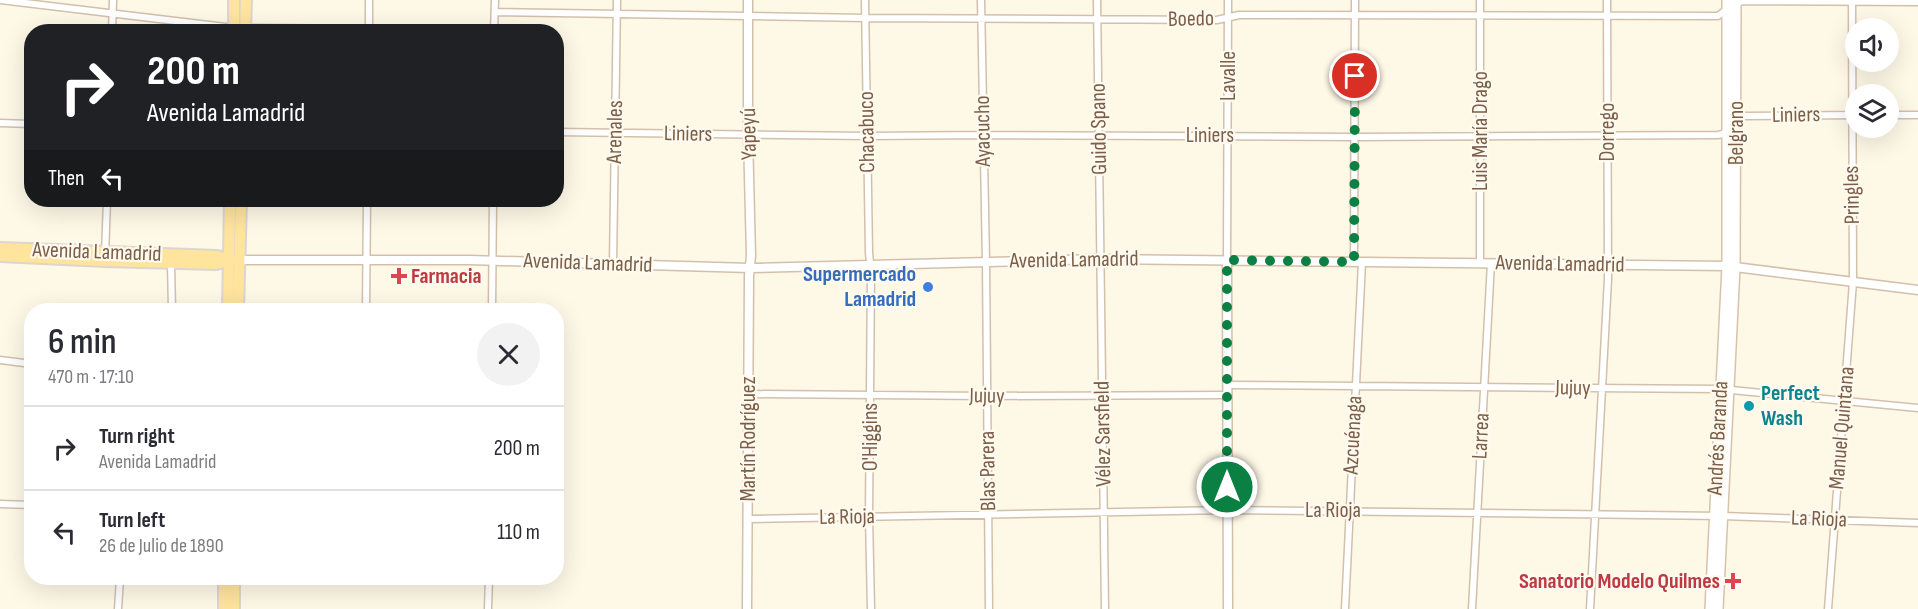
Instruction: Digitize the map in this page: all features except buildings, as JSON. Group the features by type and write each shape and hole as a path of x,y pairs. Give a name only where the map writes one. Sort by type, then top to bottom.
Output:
{"main road":[{"path":"234,0 239,24"},
{"path":"241,24 246,0"},
{"name":"Belgrano","path":"1731,266 1736,118 1732,3"},
{"name":"Belgrano","path":"1731,266 1727,130 1732,3"},
{"path":"230,207 237,303"},
{"path":"229,303 240,207"},
{"name":"Avenida Lamadrid","path":"0,248 171,263 216,264 234,260"},
{"name":"Avenida Lamadrid","path":"0,256 217,256 234,260"},
{"name":"Andrés Baranda","path":"1710,609 1718,516 1731,266"},
{"name":"Andrés Baranda","path":"1718,516 1718,609"},
{"path":"224,585 224,609"},
{"path":"234,585 234,609"}],"street":[{"path":"0,0 192,24"},
{"path":"112,24 113,0"},
{"path":"369,0 369,24"},
{"path":"494,24 495,0"},
{"name":"Arenales","path":"613,264 617,0"},
{"name":"Yapeyú","path":"748,0 750,268"},
{"name":"Chacabuco","path":"865,0 871,264"},
{"name":"Ayacucho","path":"981,0 986,262"},
{"name":"Guido Spano","path":"1096,0 1101,259"},
{"name":"Lavalle","path":"1227,260 1228,0"},
{"name":"Azcuénaga","path":"1345,609 1358,262 1355,0"},
{"name":"Luis María Drago","path":"1480,0 1480,263"},
{"name":"Dorrego","path":"1590,609 1608,265 1607,0"},
{"name":"Pringles","path":"1852,1 1853,84"},
{"name":"Boedo","path":"495,12 865,18 1217,20 1239,15 1718,16 1732,3 1918,2"},
{"name":"Liniers","path":"1736,118 1845,114"},
{"path":"1899,115 1918,115"},
{"path":"1727,130 1736,118"},
{"path":"0,123 24,124"},
{"name":"Liniers","path":"564,132 867,136 1355,137 1718,135 1727,130"},
{"name":"Pringles","path":"1853,138 1853,282"},
{"path":"105,257 107,207"},
{"path":"366,303 367,207"},
{"path":"492,303 493,207"},
{"name":"Avenida Lamadrid","path":"234,260 493,260 750,268 1101,259 1731,266 1918,290"},
{"name":"Vélez Sarsfield","path":"1101,259 1105,609"},
{"path":"1227,260 1228,609"},
{"name":"Blas Parera","path":"986,262 989,609"},
{"path":"171,263 172,303"},
{"name":"Larrea","path":"1472,609 1491,263"},
{"name":"O'Higgins","path":"871,264 869,517 871,609"},
{"name":"Martín Rodríguez","path":"747,609 750,268"},
{"name":"Manuel Quintana","path":"1828,609 1853,282"},
{"path":"0,360 24,363"},
{"name":"Jujuy","path":"1227,385 1725,389 1918,408"},
{"name":"Jujuy","path":"748,394 1227,395"},
{"path":"0,504 24,505"},
{"name":"La Rioja","path":"748,519 1227,510 1349,510 1595,513 1918,523"},
{"path":"118,609 120,585"},
{"path":"488,609 489,585"}],"place":[{"name":"Farmacia","path":"399,276"},
{"name":"Supermercado Lamadrid","path":"928,287"},
{"name":"Perfect Wash","path":"1749,406"},
{"name":"Sanatorio Modelo Quilmes","path":"1733,581"}],"route":[{"path":"1227,487 1227,260 1354,262 1355,76"}]}
